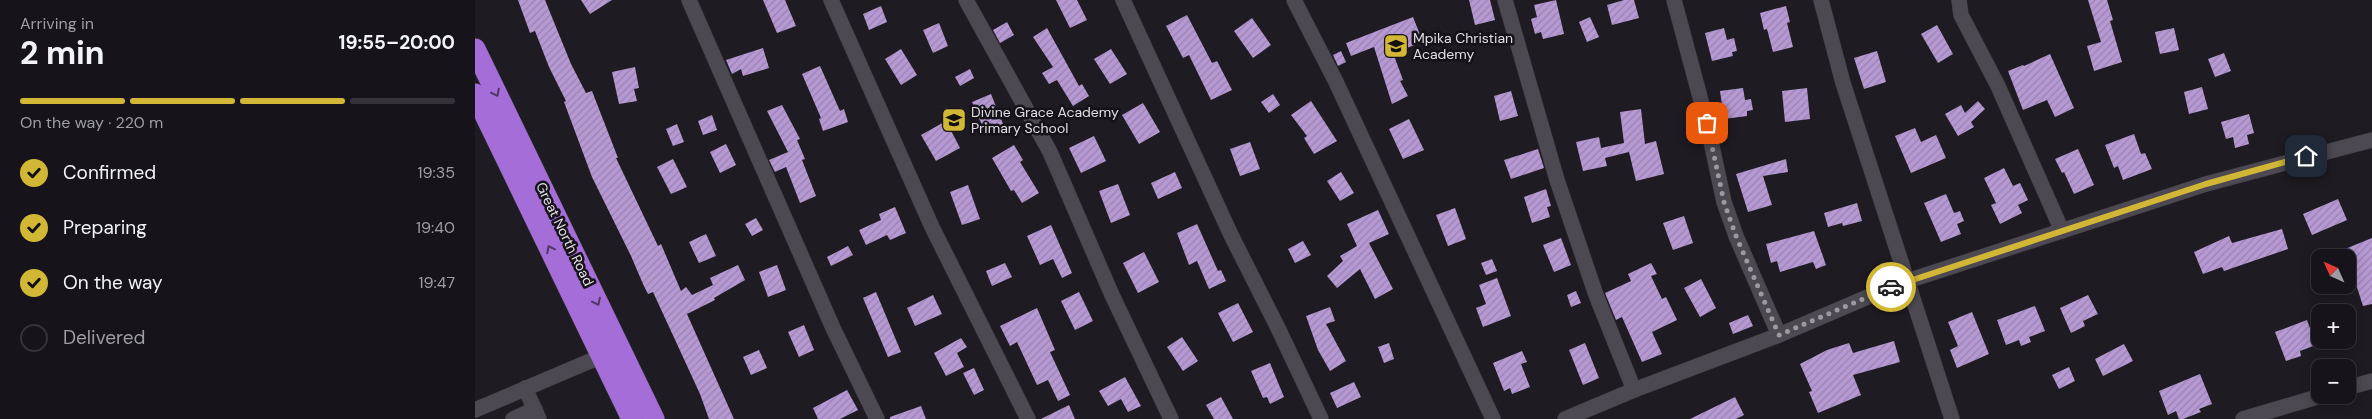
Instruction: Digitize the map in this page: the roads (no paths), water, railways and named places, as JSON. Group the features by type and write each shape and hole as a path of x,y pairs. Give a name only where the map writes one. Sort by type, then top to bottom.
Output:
{"highway":[{"name":"Great North Road","path":"475,49 654,419"},
{"name":"Great North Road","path":"475,94 632,419"}],"street":[{"path":"689,0 833,328 877,419"},
{"path":"831,0 932,227 1028,419"},
{"path":"966,0 1050,152 1112,295 1171,419"},
{"path":"1123,0 1231,235 1321,419"},
{"path":"1294,0 1336,82 1493,419"},
{"path":"1505,0 1557,180 1596,295 1634,390"},
{"path":"1674,0 1707,123 1724,202 1736,236 1779,335"},
{"path":"1821,0 1843,83 1952,419"},
{"path":"1959,0 1961,15 1998,86 2062,231"},
{"path":"1565,419 1634,390 1779,335 1908,281 2206,184 2372,140"},
{"path":"475,410 602,356"},
{"path":"2356,385 2372,381"},
{"path":"513,419 537,414 525,388"},
{"path":"2243,419 2311,399"}],"place":[{"name":"Mpika Christian Academy","path":"1396,46"},
{"name":"Divine Grace Academy Primary School","path":"954,120"}]}
